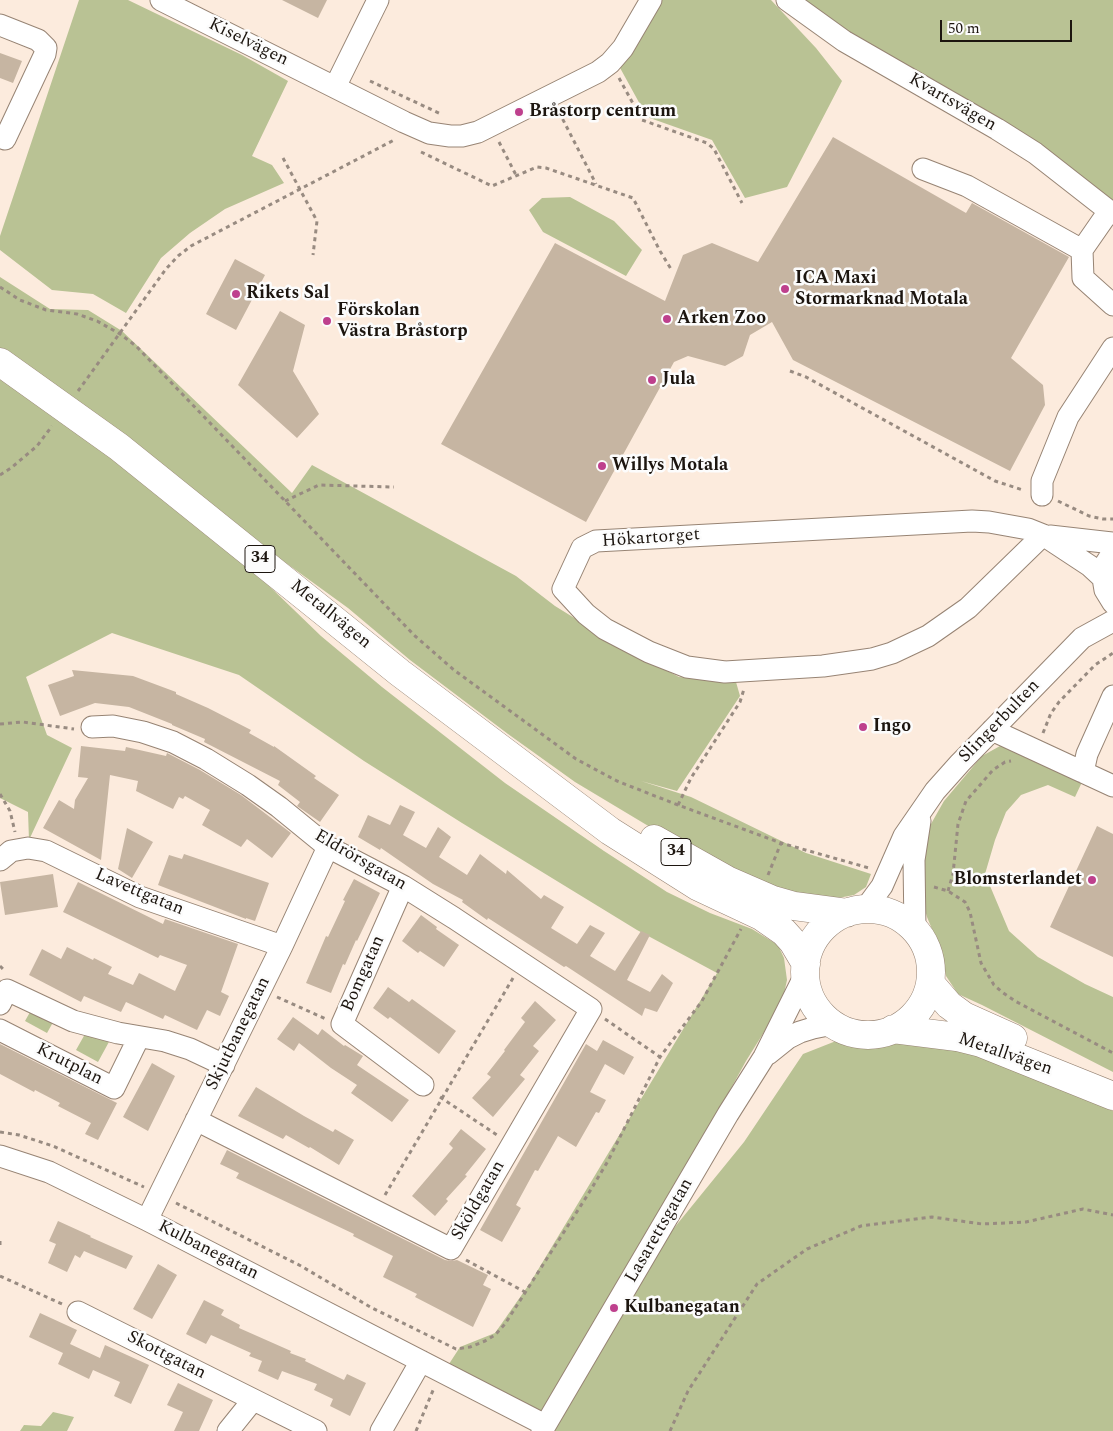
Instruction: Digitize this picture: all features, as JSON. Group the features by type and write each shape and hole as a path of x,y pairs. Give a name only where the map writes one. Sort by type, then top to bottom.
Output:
{"main road":[{"name":"Metallvägen","path":"0,362 119,447 400,673 610,831 697,886 761,916 775,925 793,942 806,970"},
{"name":"Metallvägen","path":"516,760 617,820 749,890 794,906 856,911"},
{"name":"34","path":"806,970 811,998 824,1016 833,1024 847,1031 873,1034 893,1030 917,1011 923,1003 930,983 930,960 922,939 915,930 897,916 876,910 856,911"},
{"path":"806,970 810,947 819,932 837,918 856,911"},
{"name":"Metallvägen","path":"930,983 949,1005 964,1016 1010,1037 1113,1096"},
{"name":"Metallvägen","path":"893,1030 950,1036 981,1043 1113,1096"}],"street":[{"name":"Kiselvägen","path":"161,0 335,87"},
{"path":"378,0 335,87 429,133 450,136 462,136 478,132 598,72 610,63 623,48 651,0"},
{"name":"Kvartsvägen","path":"789,2 844,41 1035,153 1111,213"},
{"path":"0,25 38,40 46,48 45,54 5,139 0,137"},
{"path":"923,169 967,186 1082,250"},
{"path":"1111,213 1082,250 1083,278 1113,305"},
{"path":"1042,495 1042,481 1068,417 1113,348"},
{"name":"Hökartorget","path":"1042,536 999,579 955,618 928,636 892,653 872,659 823,666 709,672 687,667 649,652 606,629 586,614 563,589 582,548 596,541 972,521 1014,526 1028,529 1042,536 1090,566 1107,591"},
{"name":"Hökartorget","path":"1042,536 1113,544"},
{"name":"Slingerbulten","path":"856,911 882,886 904,836 934,791 1082,638 1107,591 1106,563 1113,552"},
{"name":"Slingerbulten","path":"1082,638 1113,622"},
{"path":"1083,772 1090,745 1113,696"},
{"name":"Eldrörsgatan","path":"92,726 113,726 143,732 173,742 206,759 248,785 328,847 403,886 522,962 591,1009"},
{"path":"992,730 1113,786"},
{"name":"Slingerbulten","path":"915,930 914,860 916,840 923,810"},
{"name":"Skjutbanegatan","path":"147,1220 282,946 328,847"},
{"name":"Lavettgatan","path":"20,849 28,848 46,851 140,897 282,946"},
{"path":"0,860 11,851 20,849"},
{"name":"Bomgatan","path":"403,886 342,1024 423,1085"},
{"name":"Lasarettsgatan","path":"543,1428 764,1057 806,970"},
{"path":"0,1004 8,990 73,1021 91,1027 165,1041 190,1049 224,1065"},
{"name":"Sköldgatan","path":"196,1120 451,1250 591,1009"},
{"name":"Lasarettsgatan","path":"764,1057 788,1038 800,1032 833,1024"},
{"name":"Krutplan","path":"0,1030 114,1088 139,1037"},
{"name":"Kulbanegatan","path":"0,1156 49,1172 147,1220 421,1361 543,1428"},
{"name":"Skottgatan","path":"78,1312 316,1431"},
{"path":"382,1431 421,1361"},
{"path":"228,1431 253,1400"}],"path":[{"path":"610,63 642,120 708,142 714,149 742,202"},
{"path":"551,96 596,185"},
{"path":"414,102 443,115"},
{"path":"74,397 166,269 190,246 395,140 404,144"},
{"path":"413,148 492,186 537,166 633,198 671,269"},
{"path":"283,158 317,221 313,255"},
{"path":"0,286 20,300 46,310 77,314 98,321 136,346 415,636 454,670 576,759 617,781 678,805 781,843 876,870"},
{"path":"790,371 806,377 995,481"},
{"path":"0,475 36,446 53,426"},
{"path":"285,501 320,485 394,487"},
{"path":"678,805 692,778 740,702 748,671"},
{"path":"0,724 24,722 76,729 92,726"},
{"path":"0,794 10,811 20,849"},
{"path":"766,880 781,843"},
{"path":"948,891 965,902 970,912 980,963 994,984 1002,992 1015,1001 1113,1053"},
{"path":"0,1132 19,1135 53,1146 160,1194 301,1266 372,1308 456,1349 470,1347 495,1335 505,1324 604,1168 660,1057 702,1002 745,922"},
{"path":"375,1212 522,962"},
{"path":"260,990 318,1016 342,1024"},
{"path":"591,1009 660,1057"},
{"path":"423,1085 511,1144"},
{"path":"670,1431 688,1391 757,1284 807,1249 862,1226 932,1217 982,1224 1026,1222 1083,1209 1113,1215"},
{"path":"0,1241 0,1248"},
{"path":"451,1250 471,1264 525,1292"},
{"path":"0,1276 78,1312"}],"green space":[{"path":"79,0 128,0 242,55 288,81 252,156 272,165 284,183 225,209 190,233 161,258 126,313 93,294 52,290 0,250 0,236"},
{"path":"662,0 771,0 816,48 842,81 787,187 745,198 712,140 647,117 619,66 633,49"},
{"path":"796,0 1113,0 1113,214"},
{"path":"570,197 614,221 642,250 626,276 543,232 529,210 542,198"},
{"path":"0,277 50,309 88,310 122,331 292,493 312,465 516,576 555,606 605,637 679,677 736,682 740,696 677,791 641,781 691,797 806,853 871,874 866,887 854,895 838,898 771,891 655,830 575,782 410,660 348,608 122,444 321,636 382,687 505,783 667,892 710,913 752,929 778,945 784,958 787,980 782,1003 746,1061 718,1112 635,1276 744,1142 803,1054 836,1041 855,1046 902,1043 952,1047 1077,1093 1113,1111 1113,1431 540,1431 449,1364 460,1347 495,1333 530,1283 717,973 637,930 462,823 364,761 239,675 112,633 26,677 47,735 72,748 29,840 28,812 0,798"},
{"path":"1000,746 1018,749 1083,780 1075,797 1048,785 1021,795 1006,812 985,874 1009,931 1038,957 1085,984 1113,997 1113,1072 958,994 946,976 941,951 927,917 921,896 927,831 944,801 982,756"},
{"path":"34,1005 56,1017 47,1033 25,1021"},
{"path":"89,1027 110,1040 98,1062 76,1050"},
{"path":"53,1412 74,1417 67,1431 20,1431 24,1425 41,1426"}],"building":[{"path":"282,0 327,0 318,18"},
{"path":"0,53 22,61 13,83 0,78"},
{"path":"833,137 966,213 972,203 1069,257 1011,358 1043,385 1045,405 1010,471 793,360 772,322 750,335 743,356 725,366 688,356 674,362 586,522 441,444 555,243 665,301 683,255 712,243 758,262"},
{"name":"Rikets Sal","path":"235,259 265,275 236,330 206,314"},
{"path":"280,311 305,325 293,371 319,414 297,438 238,385"},
{"path":"72,670 133,676 176,692 176,694 251,730 249,733 274,746 339,795 320,822 297,806 300,802 278,785 280,781 204,742 205,739 172,724 129,707 95,703 60,716 48,685 74,676"},
{"path":"81,746 125,751 126,747 166,756 167,753 200,770 241,795 291,833 272,858 247,839 241,847 202,825 210,810 185,796 183,799 179,797 173,809 136,791 138,781 110,775 101,860 43,828 59,800 74,809 75,800 88,778 78,777"},
{"path":"400,805 415,812 403,835 426,848 438,827 451,837 439,857 467,875 480,854 506,874 507,870 541,899 544,895 564,907 551,928 577,944 590,925 605,933 590,956 615,971 641,931 650,935 627,980 650,992 662,974 673,983 657,1012 645,1008 642,1016 566,966 564,967 488,918 487,920 462,902 463,900 433,884 381,848 380,850 358,837 368,815 390,825"},
{"name":"Blomsterlandet","path":"1097,826 1113,834 1113,957 1050,927"},
{"path":"127,828 153,842 132,878 118,869"},
{"path":"184,854 269,883 255,921 158,885 169,855 182,859"},
{"path":"53,874 58,907 5,915 0,882"},
{"path":"354,879 380,893 345,965 343,964 331,993 306,983 326,936 328,937"},
{"path":"78,882 163,924 165,919 238,944 221,992 229,996 220,1016 207,1010 197,1030 165,1015 163,1019 126,1002 121,1012 84,996 81,1002 29,975 42,949 61,959 67,947 112,967 108,974 133,985 139,973 175,991 187,965 160,955 158,958 63,912"},
{"path":"421,915 437,927 436,929 459,945 444,967 420,951 418,953 402,941"},
{"path":"388,987 409,1002 412,999 456,1031 439,1054 390,1017 388,1019 373,1008"},
{"path":"535,1001 556,1020 533,1046 539,1051 520,1075 525,1079 493,1117 472,1098 491,1077 487,1074 525,1022 521,1018"},
{"path":"293,1017 318,1035 322,1029 344,1046 363,1056 357,1065 409,1100 392,1122 351,1093 357,1085 299,1043 294,1051 277,1039"},
{"path":"603,1040 634,1057 624,1075 605,1064 590,1092 606,1100 599,1113 596,1112 576,1147 558,1136 538,1171 535,1170 516,1205 521,1208 502,1242 480,1230 586,1044 597,1051"},
{"path":"0,1044 117,1103 98,1140 85,1134 91,1123 58,1106 60,1103 0,1074"},
{"path":"152,1063 175,1076 148,1131 123,1117"},
{"path":"256,1087 333,1132 335,1129 354,1140 339,1165 286,1135 283,1139 238,1116"},
{"path":"461,1129 486,1149 465,1175 467,1176 446,1199 448,1201 435,1216 412,1196 453,1148 449,1144"},
{"path":"227,1150 445,1260 457,1260 488,1275 483,1285 491,1289 473,1327 415,1297 417,1294 383,1277 393,1256 353,1236 354,1234 236,1178 239,1173 220,1164"},
{"path":"58,1221 133,1256 126,1269 84,1251 80,1258 75,1255 67,1272 48,1263 56,1244 49,1241"},
{"path":"158,1264 177,1275 152,1319 133,1309"},
{"path":"204,1300 224,1310 221,1315 240,1325 239,1328 291,1351 290,1353 306,1359 305,1361 344,1380 347,1374 366,1383 350,1416 330,1406 333,1399 314,1390 317,1384 282,1371 278,1380 258,1371 262,1361 249,1356 251,1353 211,1335 206,1344 186,1334"},
{"path":"40,1313 77,1330 70,1344 100,1358 105,1345 149,1365 131,1404 114,1396 120,1382 93,1370 89,1379 58,1364 63,1353 29,1337"},
{"path":"178,1383 213,1400 199,1431 174,1431 183,1412 167,1405"}],"place":[{"name":"Bråstorp centrum","path":"519,112"},
{"name":"ICA Maxi Stormarknad Motala","path":"785,289"},
{"name":"Rikets Sal","path":"236,294"},
{"name":"Arken Zoo","path":"667,319"},
{"name":"Förskolan Västra Bråstorp","path":"327,321"},
{"name":"Jula","path":"652,380"},
{"name":"Willys Motala","path":"602,466"},
{"name":"Ingo","path":"863,727"},
{"name":"Blomsterlandet","path":"1092,880"},
{"name":"Kulbanegatan","path":"614,1308"}]}
